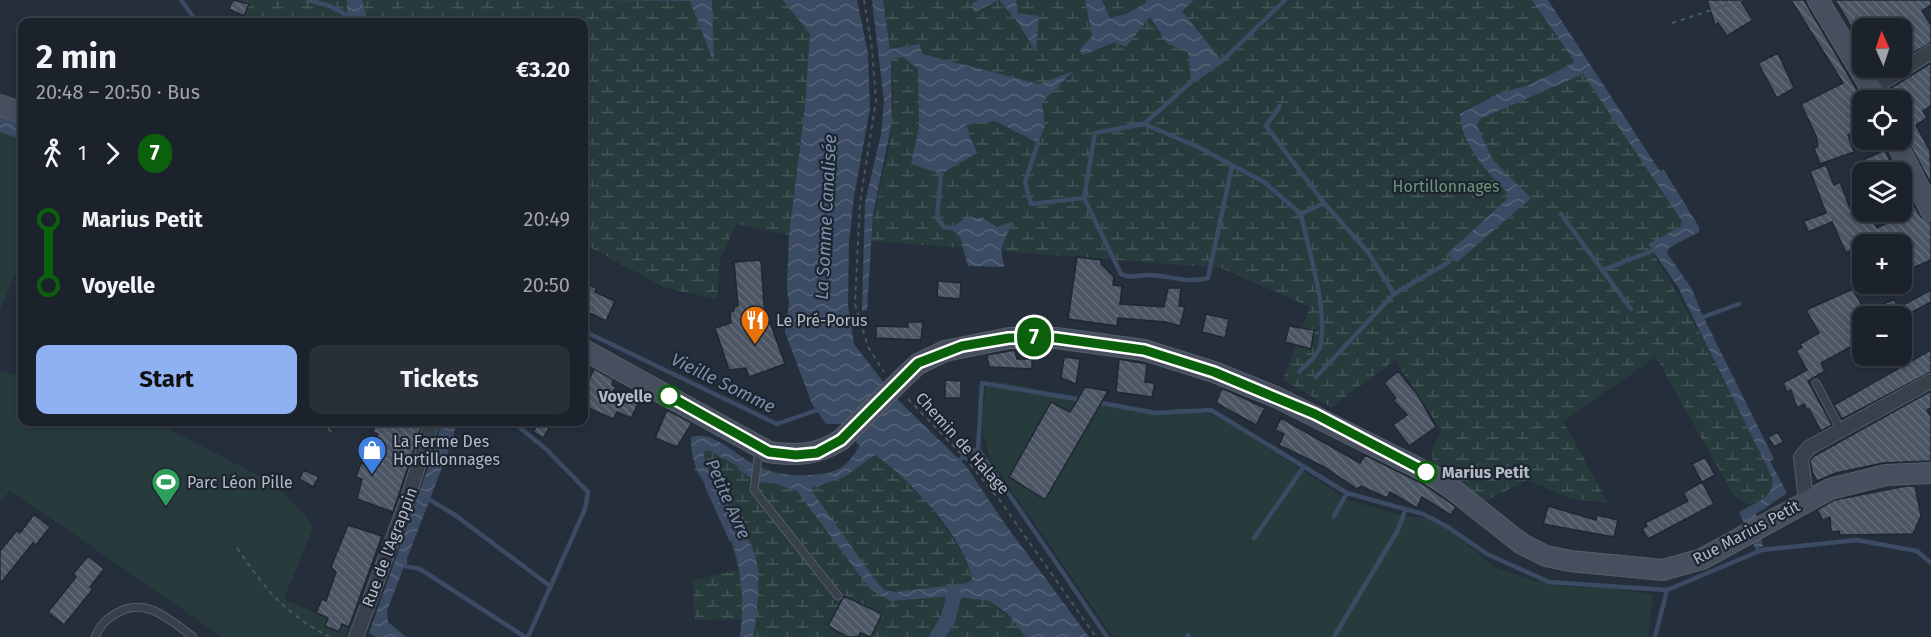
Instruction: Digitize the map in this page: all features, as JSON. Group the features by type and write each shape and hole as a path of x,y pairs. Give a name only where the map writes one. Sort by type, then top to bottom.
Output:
{"street":[{"path":"1818,0 1872,90"},
{"path":"1882,90 1931,52"},
{"path":"0,105 18,112"},
{"path":"1900,150 1931,211"},
{"name":"Rue Marius Petit","path":"588,352 758,454 769,452 796,455 817,453 841,440 918,363 945,351 1009,338 1056,338 1144,350 1214,372 1324,419 1430,474 1522,544 1546,555 1570,561 1663,570 1702,559 1806,500 1830,489 1886,475 1931,473"},
{"path":"1806,500 1801,457 1810,447 1931,381"},
{"name":"Rue de l'Agrappin","path":"356,637 408,498 431,426"}],"lane":[{"path":"1816,383 1841,430"},
{"path":"758,454 754,490 838,596"},
{"path":"95,637 102,622 123,610 144,607 158,612 193,637"}],"path":[{"name":"Chemin de Halage","path":"864,0 872,49 876,100 860,203 855,304 868,347 1001,502 1096,637"},
{"path":"1672,23 1742,0"},
{"path":"326,426 331,432"},
{"path":"237,548 271,596 282,607 329,637"}],"green space":[{"path":"239,0 804,0 810,34 810,62 789,235 736,224 720,260 717,299 666,288 588,246 588,18 240,18"},
{"name":"Hortillonnages","path":"883,0 1542,0 1683,217 1681,227 1648,244 1706,344 1772,477 1772,488 1764,498 1750,505 1734,496 1656,357 1563,421 1608,503 1571,499 1527,480 1480,504 1433,467 1432,448 1442,432 1395,360 1331,407 1283,380 1310,307 1221,268 871,241 890,139 894,93"},
{"path":"0,132 18,139 18,267 0,310"},
{"name":"Parc Léon Pille","path":"0,370 18,376 18,426 164,426 269,481 302,511 313,528 284,599 349,627 345,637 222,637 10,490 0,503"},
{"path":"995,381 1159,412 1178,408 1197,410 1227,421 1346,499 1447,526 1494,567 1531,580 1570,587 1607,588 1653,594 1648,637 1113,637 991,461 981,426 986,385"},
{"path":"699,435 713,439 764,468 797,475 832,472 846,465 855,453 874,454 886,460 913,486 941,521 969,566 972,580 977,588 1021,628 1026,637 740,637 742,619 695,620 692,580 739,570 721,511 695,470 691,437"}],"water":[{"path":"347,0 362,0 367,18 347,18"},
{"path":"591,0 712,0 714,63 690,1"},
{"name":"La Somme Canalisée","path":"783,0 857,0 868,53 870,108 854,197 849,242 848,305 854,344 895,397 966,466 1005,524 1089,637 1026,637 1007,613 989,601 954,596 890,601 869,588 797,491 762,479 708,450 704,452 705,460 750,543 757,564 758,593 754,633 753,637 740,637 742,604 737,558 721,512 697,469 691,437 700,436 718,441 761,468 792,475 835,471 846,464 860,445 856,443 857,435 846,424 826,424 812,404 785,332 789,304 787,288 789,235 805,106 810,34","holes":["875,455 919,493 947,528 967,563 972,579 968,583 897,592 885,591 812,491 812,488 844,477"]},
{"path":"872,0 883,0 890,49 920,44 922,54 1039,84 1074,71 1042,102 1045,126 1038,143 995,121 965,125 977,153 941,174 911,164 919,127 918,69 903,57 891,59 892,122 873,214 867,310 862,311 865,202 881,134 884,102"},
{"path":"978,0 999,0 975,12 971,5"},
{"path":"999,0 1016,0 1018,13 1039,16 1036,52 1017,21"},
{"path":"1085,0 1102,0 1110,18 1126,14 1146,3 1146,0 1194,0 1182,11 1222,61 1191,82 1188,52 1168,44 1150,17 1126,47 1115,42 1083,55 1079,50 1092,36"},
{"path":"1532,0 1548,0 1660,171 1664,170 1699,227 1699,232 1669,248 1667,253 1692,289 1701,312 1774,459 1770,461 1787,493 1756,514 1763,546 1756,550 1739,512 1767,495 1771,490 1772,477 1678,287 1648,244 1680,227 1682,221 1583,74 1480,119 1477,126 1493,160 1531,198 1456,263 1447,254 1507,199 1507,192 1491,176 1470,147 1461,125 1460,114 1498,94 1529,85 1575,62"},
{"path":"0,116 18,123 18,139 0,132"},
{"path":"965,218 983,218 997,227 1012,222 1001,249 1004,267 968,266 960,237 951,228"},
{"path":"440,426 455,426 453,439 387,611 388,622 406,637 376,637 369,633 435,448"}],"building":[{"path":"233,0 249,4 244,16 229,9"},
{"path":"1707,0 1740,0 1753,20 1727,36 1718,23 1715,25"},
{"path":"1791,0 1804,0 1857,90 1852,90 1852,133 1848,135 1854,152 1820,164 1814,148 1818,146 1816,136 1801,104 1843,83"},
{"path":"1835,0 1931,0 1931,5 1922,11 1931,25 1931,43 1912,54 1912,18 1852,18 1852,28"},
{"path":"1778,53 1794,88 1777,98 1758,63"},
{"path":"1931,63 1931,106 1923,111 1927,118 1916,125 1930,151 1931,184 1912,149 1912,90 1888,90 1907,78 1912,78 1912,75"},
{"path":"1885,150 1890,162 1864,162 1863,160"},
{"path":"1826,165 1834,185 1840,182 1852,211 1852,222 1874,222 1877,228 1889,222 1912,222 1912,202 1921,217 1931,223 1931,260 1912,269 1912,234 1852,234 1852,250 1846,253 1832,222 1808,232 1804,221 1826,213 1810,171"},
{"path":"1077,257 1101,260 1101,264 1114,277 1113,285 1122,286 1120,304 1164,307 1168,288 1181,288 1179,306 1185,307 1180,326 1166,322 1118,318 1117,326 1068,319"},
{"path":"761,260 764,305 785,364 749,377 746,368 729,370 715,328 731,323 730,312 738,306 734,262"},
{"path":"938,281 961,283 960,299 937,297"},
{"path":"588,285 596,288 595,292 615,301 606,321 588,312"},
{"path":"1852,289 1852,294 1856,294 1862,306 1852,306 1852,346 1821,363 1825,371 1808,381 1832,425 1821,431 1804,404 1797,408 1791,390 1787,392 1783,383 1807,370 1796,351 1802,347 1800,344 1819,333 1806,310"},
{"path":"1931,290 1931,302 1912,312 1912,306 1902,306"},
{"path":"1894,299 1897,306 1880,306"},
{"path":"1206,314 1229,319 1225,338 1202,332"},
{"path":"908,322 923,322 921,340 876,338 876,326 908,327"},
{"path":"1289,326 1314,330 1311,349 1285,342"},
{"path":"1015,350 1017,359 1032,359 1032,369 989,367 987,355"},
{"path":"1931,350 1931,372 1842,419 1834,405 1903,366 1912,366 1912,361"},
{"path":"1064,357 1080,359 1076,384 1061,378"},
{"path":"1119,359 1147,364 1145,382 1155,383 1152,397 1116,392"},
{"path":"594,369 613,379 612,385 616,387 613,392 638,404 631,418 617,412 613,419 588,408 588,382"},
{"path":"1398,371 1417,394 1436,427 1409,446 1393,425 1407,415 1393,400 1396,398 1384,383"},
{"path":"945,380 961,381 961,398 945,398"},
{"path":"1085,387 1108,391 1045,500 1009,477 1051,402 1070,412"},
{"path":"1222,388 1265,408 1256,425 1216,403"},
{"path":"1931,391 1931,408 1927,410 1931,417 1931,461 1883,463 1836,473 1817,481 1810,460 1814,456"},
{"path":"667,410 692,423 677,447 655,438"},
{"path":"1281,418 1360,463 1365,455 1423,484 1456,507 1451,515 1422,497 1417,508 1390,492 1387,498 1361,486 1357,489 1324,467 1279,445 1284,434 1275,430"},
{"path":"375,426 422,426 393,512 357,499 362,479 356,477 361,463 366,465 378,434 373,432"},
{"path":"537,426 550,426 543,438 533,432"},
{"path":"1778,432 1783,442 1774,447 1768,437"},
{"path":"1705,457 1715,475 1702,482 1692,464"},
{"path":"304,470 319,477 313,487 299,479"},
{"path":"1702,482 1714,504 1648,539 1642,529 1647,526 1645,523 1688,501 1683,493"},
{"path":"1915,486 1921,516 1913,534 1840,535 1839,531 1831,532 1830,517 1823,520 1817,510 1834,500"},
{"path":"1548,506 1596,520 1597,515 1618,520 1614,537 1543,524"},
{"path":"34,514 50,527 36,545 33,543 0,584 0,551 17,530 20,533"},
{"path":"348,525 382,536 349,627 342,624 339,632 325,626 328,618 316,613 322,599 326,601 336,572 331,567"},
{"path":"88,556 104,569 90,587 93,589 64,625 48,612 76,577 73,574"},
{"path":"844,596 882,614 871,637 860,633 858,637 847,637 828,626"}],"waterway":[{"name":"Vieille Somme","path":"181,0 194,18"},
{"path":"308,0 330,6 352,18"},
{"path":"1144,124 1191,82 1222,61 1285,0"},
{"path":"1280,106 1266,126 1324,203"},
{"path":"1084,198 1095,133 1144,124 1196,146 1264,182 1301,214 1324,203 1368,252 1394,294"},
{"path":"1038,143 1025,182 1031,204 1084,198 1121,274 1128,276 1157,275 1185,280 1208,278 1232,166"},
{"path":"941,174 937,218 944,227 957,229"},
{"path":"1299,372 1319,350 1322,332 1320,299 1301,214"},
{"path":"1561,214 1631,309"},
{"path":"1603,270 1654,250"},
{"path":"1316,377 1394,294 1449,262"},
{"path":"1703,317 1739,304"},
{"name":"Vieille Somme","path":"588,333 777,424 820,409"},
{"path":"956,465 966,453 978,449 982,383 1082,400"},
{"path":"1096,402 1156,413 1211,410 1347,493 1423,514 1448,527 1487,554 1549,582 1667,590 1762,550 1857,540 1917,551 1931,563"},
{"path":"518,426 547,450 588,492 585,509 528,637"},
{"path":"978,449 1107,637"},
{"name":"Petite Avre","path":"740,468 756,479 770,481"},
{"path":"1254,538 1303,468"},
{"name":"Petite Avre","path":"707,486 731,539"},
{"path":"1334,516 1347,493"},
{"path":"425,497 455,515 550,586"},
{"path":"1334,637 1398,530 1405,511"},
{"path":"405,561 405,566 420,569 525,637"},
{"path":"1655,637 1667,590"},
{"path":"937,637 948,619 954,596"}],"bus line":[{"name":"7","path":"669,396 769,452 796,455 817,453 841,440 918,363 962,346 1009,338 1056,338 1144,350 1167,355 1214,372 1315,414 1426,472"}],"place":[{"name":"Le Pré-Porus","path":"755,346"},
{"name":"Voyelle","path":"669,396"},
{"name":"Marius Petit","path":"1426,472"},
{"name":"La Ferme Des Hortillonnages","path":"372,476"},
{"name":"Parc Léon Pille","path":"166,508"}]}
